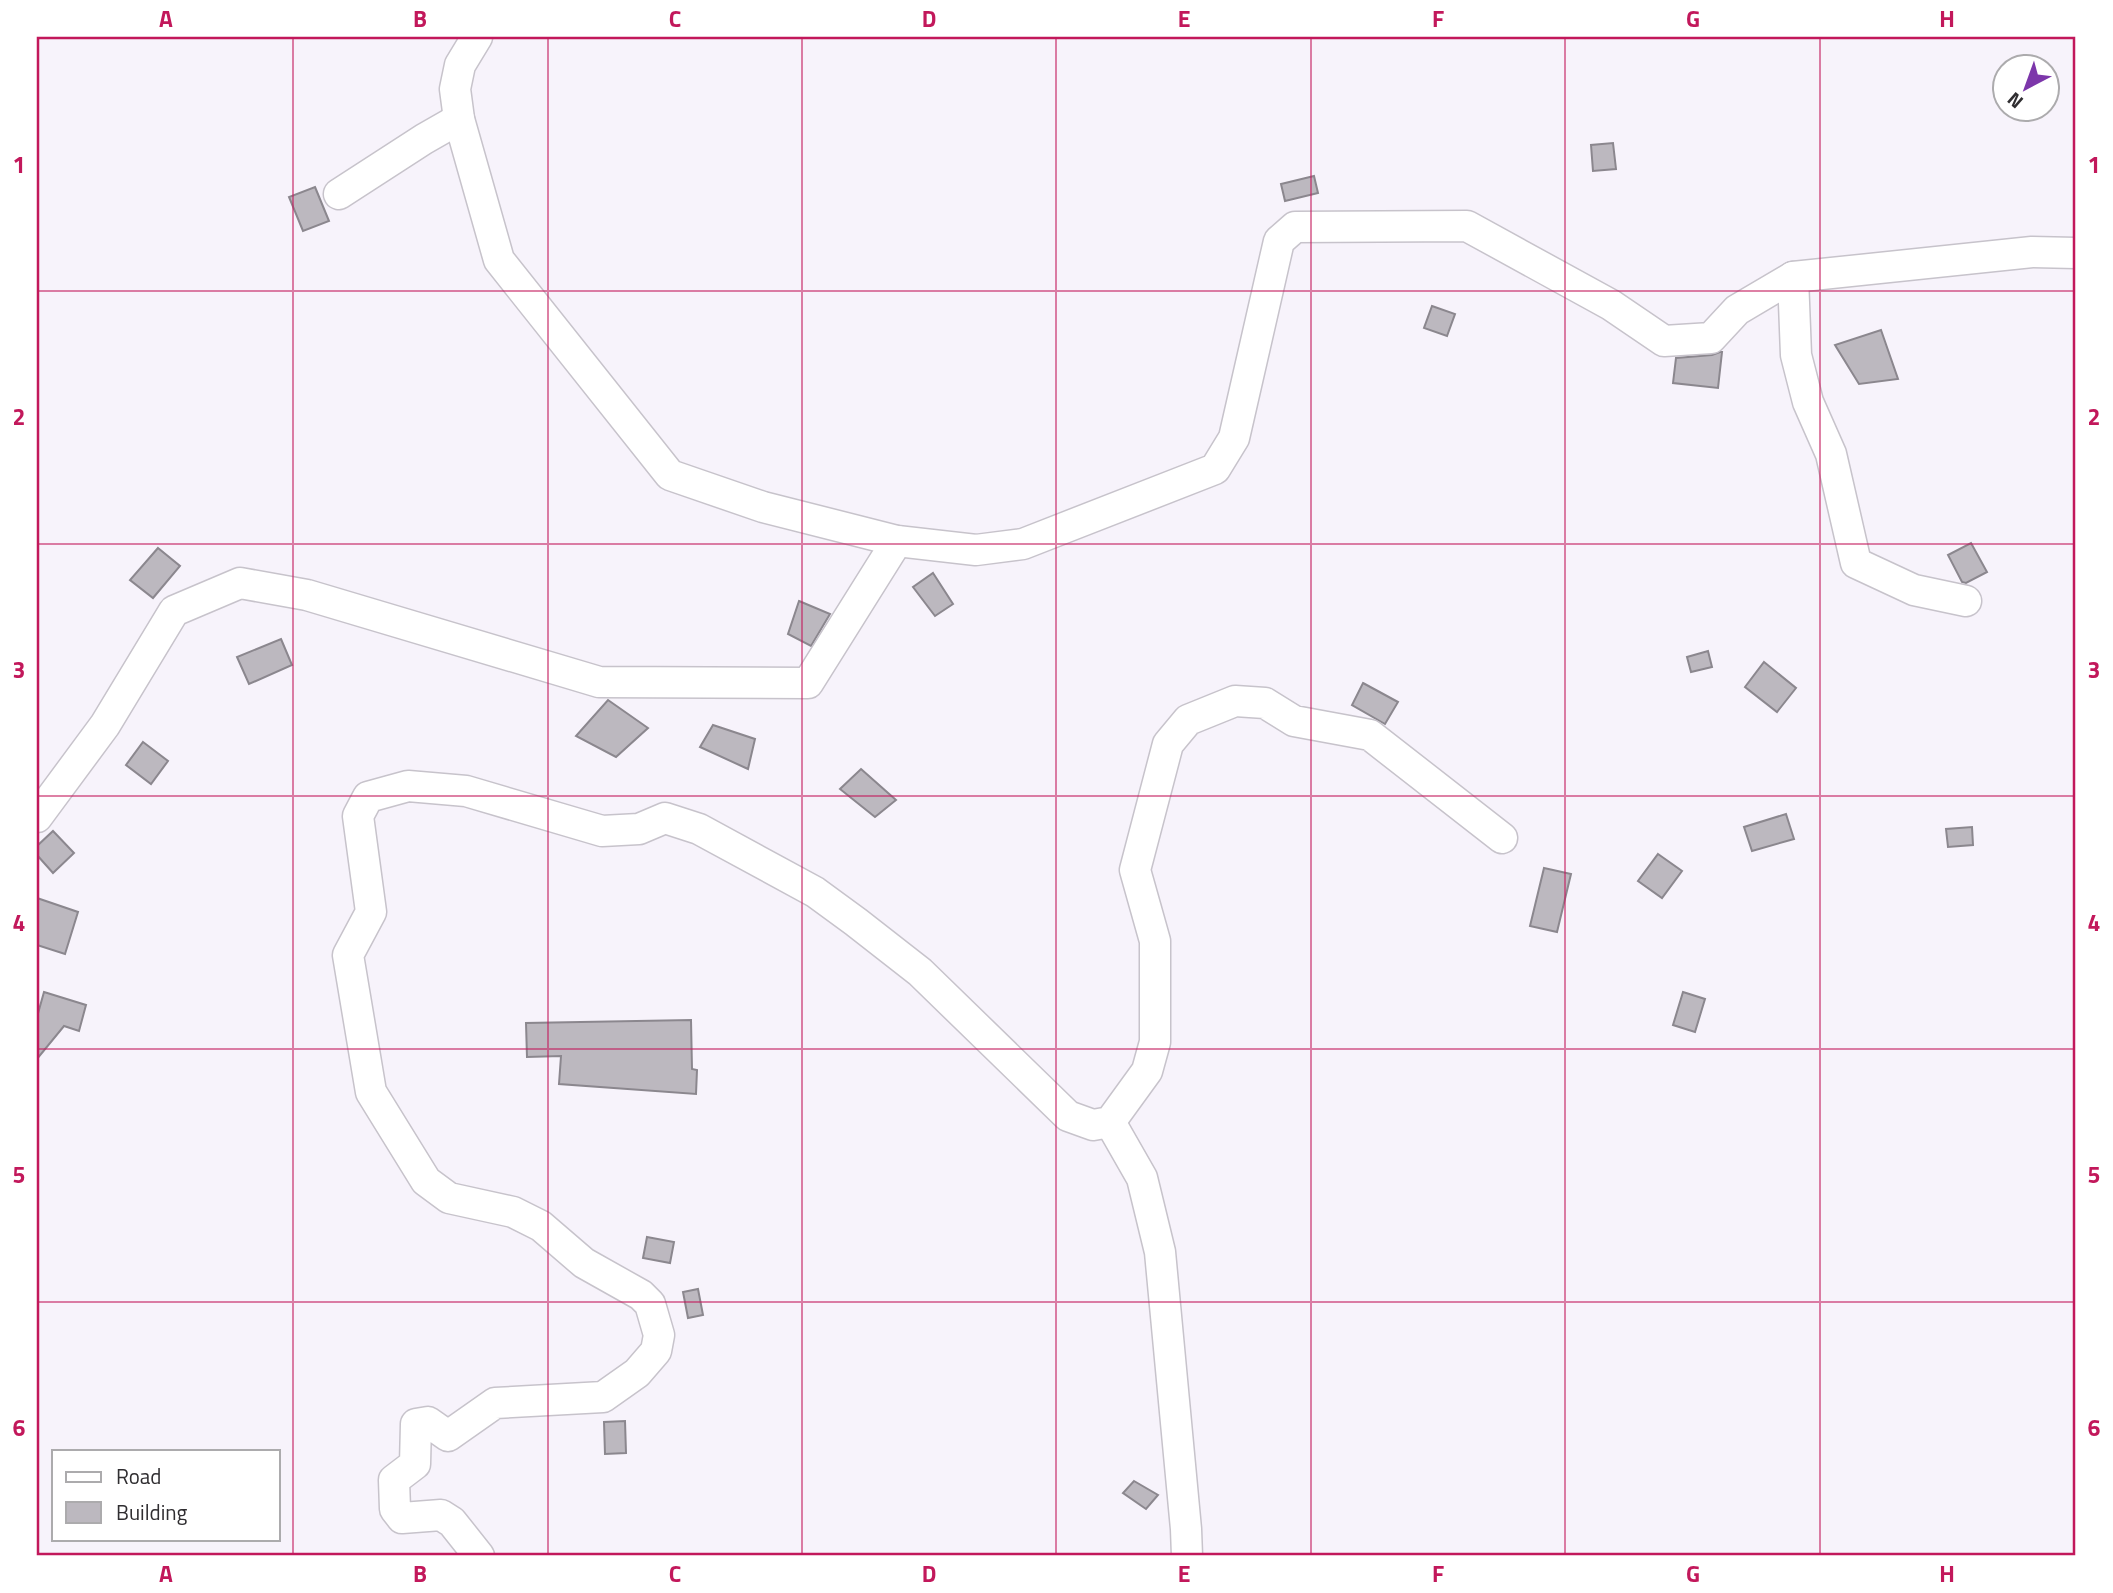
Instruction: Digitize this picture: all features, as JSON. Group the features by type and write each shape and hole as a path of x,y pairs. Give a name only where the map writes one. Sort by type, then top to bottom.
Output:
{"street":[{"path":"477,37 460,65 455,89 459,120 499,260 670,475 763,507 897,541 976,550 1023,544 1215,469 1234,438 1279,241 1295,227 1467,226 1611,305 1664,341 1711,338 1738,310 1793,277 2032,252 2076,253"},
{"path":"339,194 424,139 459,120"},
{"path":"1793,277 1796,355 1808,402 1831,454 1856,563 1914,590 1966,601"},
{"path":"37,817 104,726 174,611 240,583 307,595 599,682 808,683 897,541"},
{"path":"479,1556 452,1522 441,1515 402,1518 395,1509 394,1480 415,1464 416,1424 428,1422 448,1436 495,1404 603,1397 637,1373 656,1351 659,1335 650,1304 584,1263 541,1226 513,1212 449,1198 426,1181 371,1092 348,955 371,912 358,817 368,797 408,786 466,791 602,831 639,829 665,818 699,830 816,892 920,972 1068,1116 1093,1125 1110,1122 1147,1071 1155,1042 1155,942 1135,870 1168,744 1188,720 1235,701 1265,703 1294,721 1370,735 1502,838"},
{"path":"1110,1122 1142,1178 1160,1252 1187,1556"}],"building":[{"path":"1613,143 1616,169 1593,171 1591,145"},
{"path":"1314,176 1318,193 1285,201 1281,184"},
{"path":"315,187 329,221 303,231 289,197"},
{"path":"1432,306 1455,314 1447,336 1424,328"},
{"path":"1881,330 1898,379 1859,384 1835,345"},
{"path":"1720,352 1718,388 1673,383 1676,358"},
{"path":"1971,543 1987,572 1966,583 1962,582 1948,555"},
{"path":"158,548 180,566 153,598 130,580"},
{"path":"933,573 953,604 935,616 913,587"},
{"path":"799,601 830,614 811,646 788,634"},
{"path":"281,639 292,665 249,684 237,657"},
{"path":"1708,651 1712,667 1691,672 1687,657"},
{"path":"1764,662 1796,688 1777,712 1745,687"},
{"path":"1363,683 1398,702 1385,724 1352,705"},
{"path":"608,700 648,728 616,757 576,736"},
{"path":"713,725 755,739 748,769 700,747"},
{"path":"143,742 168,761 151,784 126,765"},
{"path":"861,769 896,800 875,817 840,789"},
{"path":"1786,814 1794,839 1752,851 1744,827"},
{"path":"1972,827 1973,845 1948,847 1946,829"},
{"path":"53,831 74,853 53,873 37,855 37,846"},
{"path":"1658,854 1682,871 1662,898 1638,881"},
{"path":"1544,868 1571,874 1557,932 1530,926"},
{"path":"37,898 78,912 65,954 37,945"},
{"path":"44,992 86,1005 79,1031 64,1026 37,1059 37,1017"},
{"path":"1683,992 1705,999 1695,1032 1673,1025"},
{"path":"691,1020 692,1069 697,1070 696,1094 559,1084 561,1056 527,1057 526,1023"},
{"path":"647,1237 674,1242 670,1263 643,1258"},
{"path":"698,1289 703,1315 688,1318 683,1292"},
{"path":"625,1421 626,1453 605,1454 604,1422"},
{"path":"1134,1481 1158,1495 1146,1509 1123,1493"}]}
